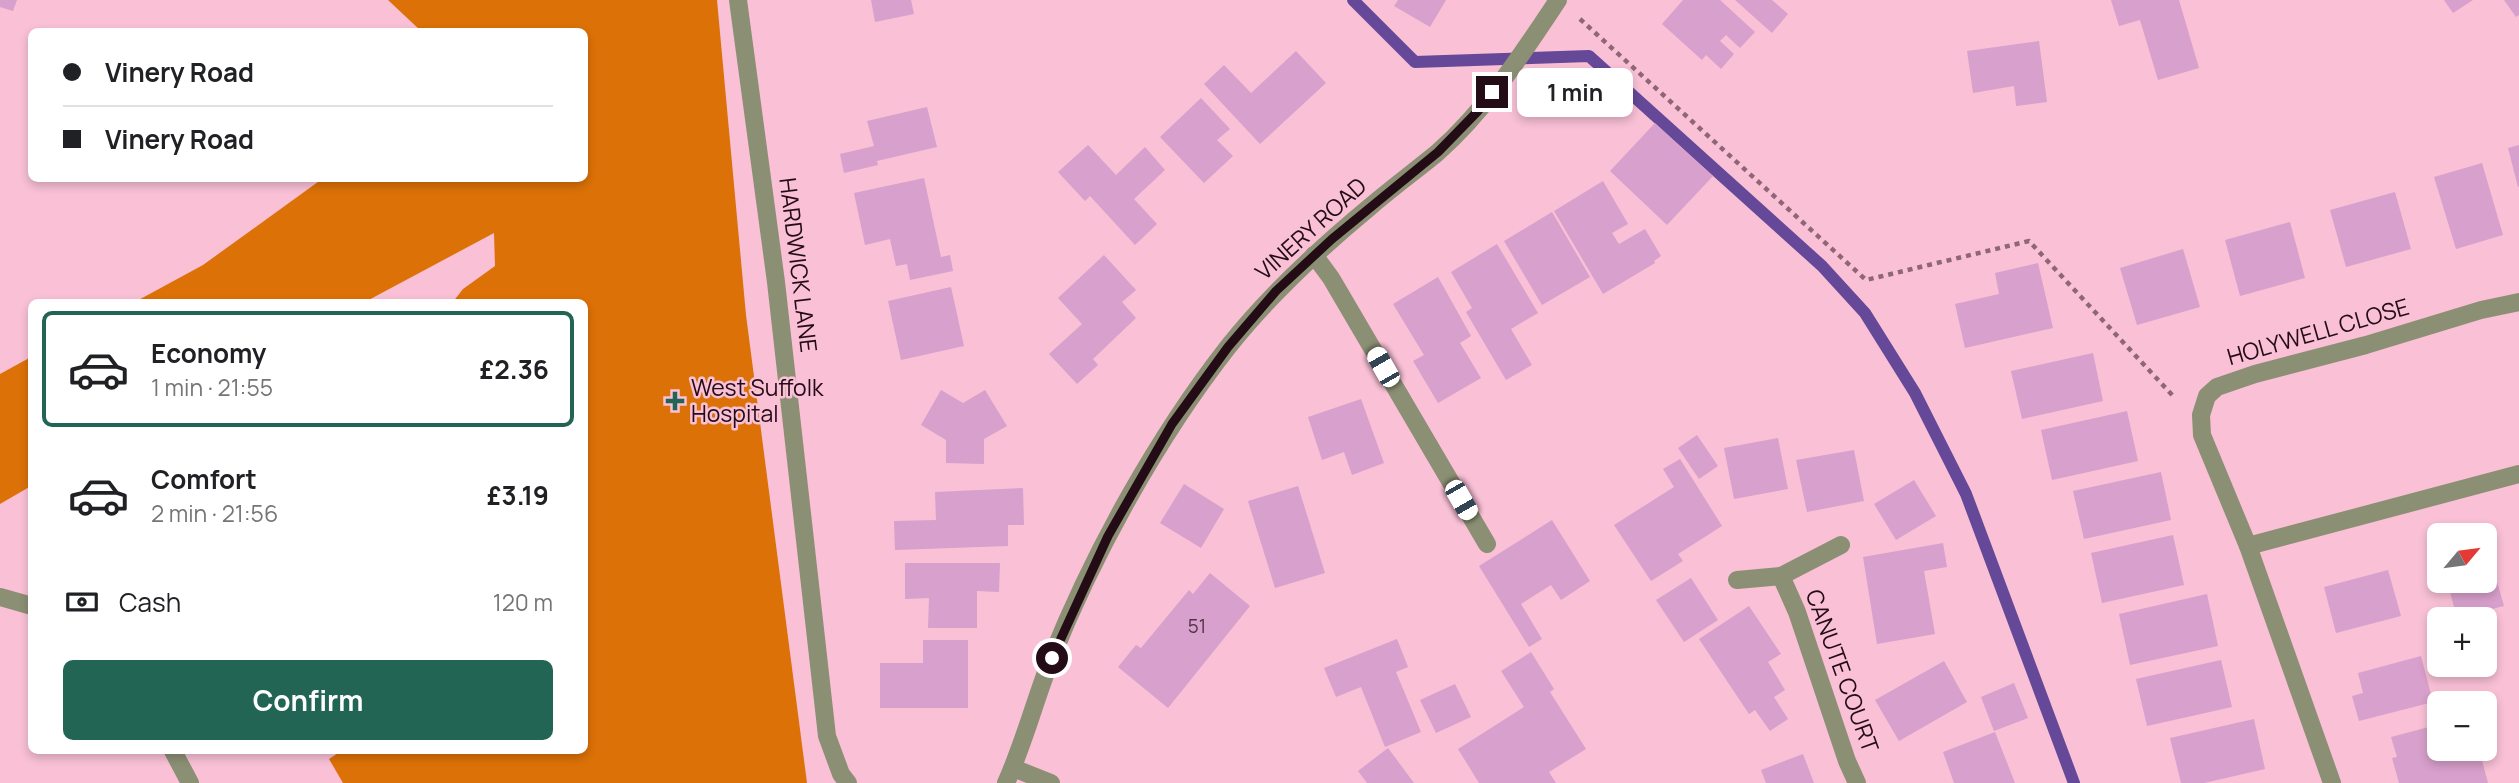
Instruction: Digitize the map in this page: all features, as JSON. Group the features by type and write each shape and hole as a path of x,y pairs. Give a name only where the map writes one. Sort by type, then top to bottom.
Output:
{"street":[{"name":"HARDWICK LANE","path":"738,0 776,282 827,736 841,774 848,783"},
{"name":"VINERY ROAD","path":"1009,776 1052,658 1108,536 1172,424 1228,347 1276,291 1314,255 1438,152 1478,111 1558,0"},
{"path":"1314,255 1331,278 1487,544"},
{"name":"HOLYWELL CLOSE","path":"2201,415 2207,396 2217,387 2481,310 2519,302"},
{"path":"2201,415 2202,435 2248,546 2332,783"},
{"path":"2248,546 2519,474"},
{"name":"CANUTE COURT","path":"1737,580 1781,576 1841,545"},
{"name":"CANUTE COURT","path":"1781,576 1797,612 1847,761 1857,783"},
{"path":"0,597 28,605"},
{"path":"175,754 190,783"},
{"path":"1009,776 1051,783"}],"path":[{"path":"1577,16 1866,280 2029,241 2174,397 2201,415"}],"shaded area":[{"name":"West Suffolk Hospital","path":"388,0 717,0 746,315 807,783 343,783 329,759 336,754 588,754 588,299 455,299 463,289 495,266 494,233 370,299 140,299 203,265 318,182 588,182 588,28 418,28"},
{"path":"28,359 28,488 0,504 0,374"}],"building":[{"path":"0,0 17,0 13,11 0,7"},
{"path":"871,0 911,0 914,14 875,22"},
{"path":"1398,0 1446,0 1430,27 1394,6"},
{"path":"1683,0 1720,0 1755,32 1740,48 1726,35 1720,41 1734,54 1721,69 1706,55 1702,60 1662,24"},
{"path":"1735,0 1772,0 1788,14 1772,33"},
{"path":"2111,0 2179,0 2199,68 2158,80 2140,20 2119,26"},
{"path":"2444,0 2473,0 2453,13"},
{"path":"2504,0 2519,0 2519,15 2516,17"},
{"path":"2039,41 2047,102 2016,106 2014,86 1973,93 1967,51"},
{"path":"1296,51 1326,83 1260,144 1204,84 1224,65 1251,93"},
{"path":"1201,98 1230,129 1217,140 1233,156 1204,183 1160,137"},
{"path":"927,107 937,147 877,161 878,165 844,173 840,154 874,146 867,121"},
{"path":"1655,123 1713,176 1667,225 1610,171"},
{"path":"1088,145 1116,175 1145,147 1165,170 1134,199 1157,224 1135,245 1090,196 1085,201 1058,172"},
{"path":"2519,145 2519,186 2518,187 2508,148"},
{"path":"2482,163 2503,235 2456,249 2434,177"},
{"path":"924,178 941,257 950,255 953,271 910,280 907,264 896,266 890,239 865,245 854,193"},
{"path":"1603,181 1628,224 1612,233 1619,244 1645,229 1661,256 1655,263 1603,294 1554,211"},
{"path":"2395,192 2411,249 2346,267 2330,210"},
{"path":"1552,212 1590,277 1542,305 1504,241"},
{"path":"2290,222 2305,278 2240,296 2225,240"},
{"path":"1497,244 1538,313 1511,329 1532,365 1506,380 1466,312 1472,308 1451,272"},
{"path":"2183,249 2200,307 2137,325 2120,268"},
{"path":"1104,255 1136,290 1122,302 1136,318 1093,359 1098,365 1077,384 1049,354 1082,324 1058,298"},
{"path":"2038,263 2053,328 1965,348 1955,304 1999,294 1995,273"},
{"path":"1438,277 1471,336 1460,343 1481,378 1438,403 1413,361 1424,355 1393,304"},
{"path":"951,287 964,346 901,360 888,301"},
{"path":"2093,353 2103,401 2022,419 2011,371"},
{"path":"941,390 963,403 985,390 1007,426 984,439 984,464 946,463 946,440 921,425"},
{"path":"1361,399 1384,463 1352,475 1344,452 1322,460 1308,417"},
{"path":"2127,411 2138,461 2052,480 2041,430"},
{"path":"1697,435 1718,466 1699,479 1678,448"},
{"path":"1778,438 1788,489 1734,499 1724,448"},
{"path":"1854,450 1864,501 1807,512 1796,460"},
{"path":"1680,459 1722,526 1678,554 1683,561 1651,581 1614,525 1674,487 1663,469"},
{"path":"2161,472 2171,520 2084,539 2073,491"},
{"path":"1914,480 1936,516 1896,540 1874,504"},
{"path":"1184,484 1224,509 1201,548 1160,523"},
{"path":"1298,486 1325,573 1275,588 1248,501"},
{"path":"1023,488 1024,525 1008,525 1008,546 895,550 894,521 936,520 935,492"},
{"path":"1552,520 1590,581 1561,600 1551,585 1521,604 1542,639 1529,647 1479,566"},
{"path":"2173,535 2184,585 2102,603 2091,553"},
{"path":"1943,543 1947,567 1924,571 1935,634 1877,644 1863,557"},
{"path":"905,563 1000,563 999,592 977,591 977,628 928,628 929,598 905,599"},
{"path":"2388,570 2401,616 2336,633 2324,587"},
{"path":"1210,573 1250,606 1168,708 1118,667 1136,645 1141,648 1189,590 1193,594"},
{"path":"1691,578 1718,620 1684,642 1656,600"},
{"path":"2497,581 2504,606 2454,607 2450,593 2497,593"},
{"path":"2207,594 2218,646 2130,665 2119,614"},
{"path":"1749,606 1781,654 1768,662 1785,690 1774,697 1788,719 1770,731 1755,710 1749,714 1699,639"},
{"path":"1397,639 1408,667 1396,672 1421,732 1385,747 1361,687 1336,697 1324,668"},
{"path":"923,640 968,640 968,708 880,708 880,663 923,663"},
{"path":"1531,652 1554,689 1550,692 1586,749 1549,772 1556,783 1479,783 1458,749 1524,707 1501,671"},
{"path":"2421,656 2430,691 2427,691 2427,704 2359,721 2352,696 2363,693 2358,673"},
{"path":"2221,660 2232,707 2147,726 2136,679"},
{"path":"1944,661 1967,702 1899,741 1875,700"},
{"path":"2014,683 2028,718 1994,731 1981,697"},
{"path":"1455,684 1471,717 1436,733 1420,700"},
{"path":"2254,719 2265,769 2204,783 2181,783 2170,738"},
{"path":"2427,727 2427,761 2482,761 2488,783 2399,783 2392,758 2397,757 2391,737"},
{"path":"1995,732 2015,783 1954,783 1943,752"},
{"path":"1388,748 1414,783 1367,783 1358,771"},
{"path":"1803,754 1814,783 1766,783 1761,770"}],"waterway":[{"path":"1353,0 1415,62 1589,56 1822,266 1865,313 1915,393 1966,494 2074,783"}],"place":[{"name":"West Suffolk Hospital","path":"675,401"}],"route":[{"path":"1052,658 1108,536 1172,424 1228,347 1276,291 1332,239 1438,152 1478,111 1492,92"}]}
